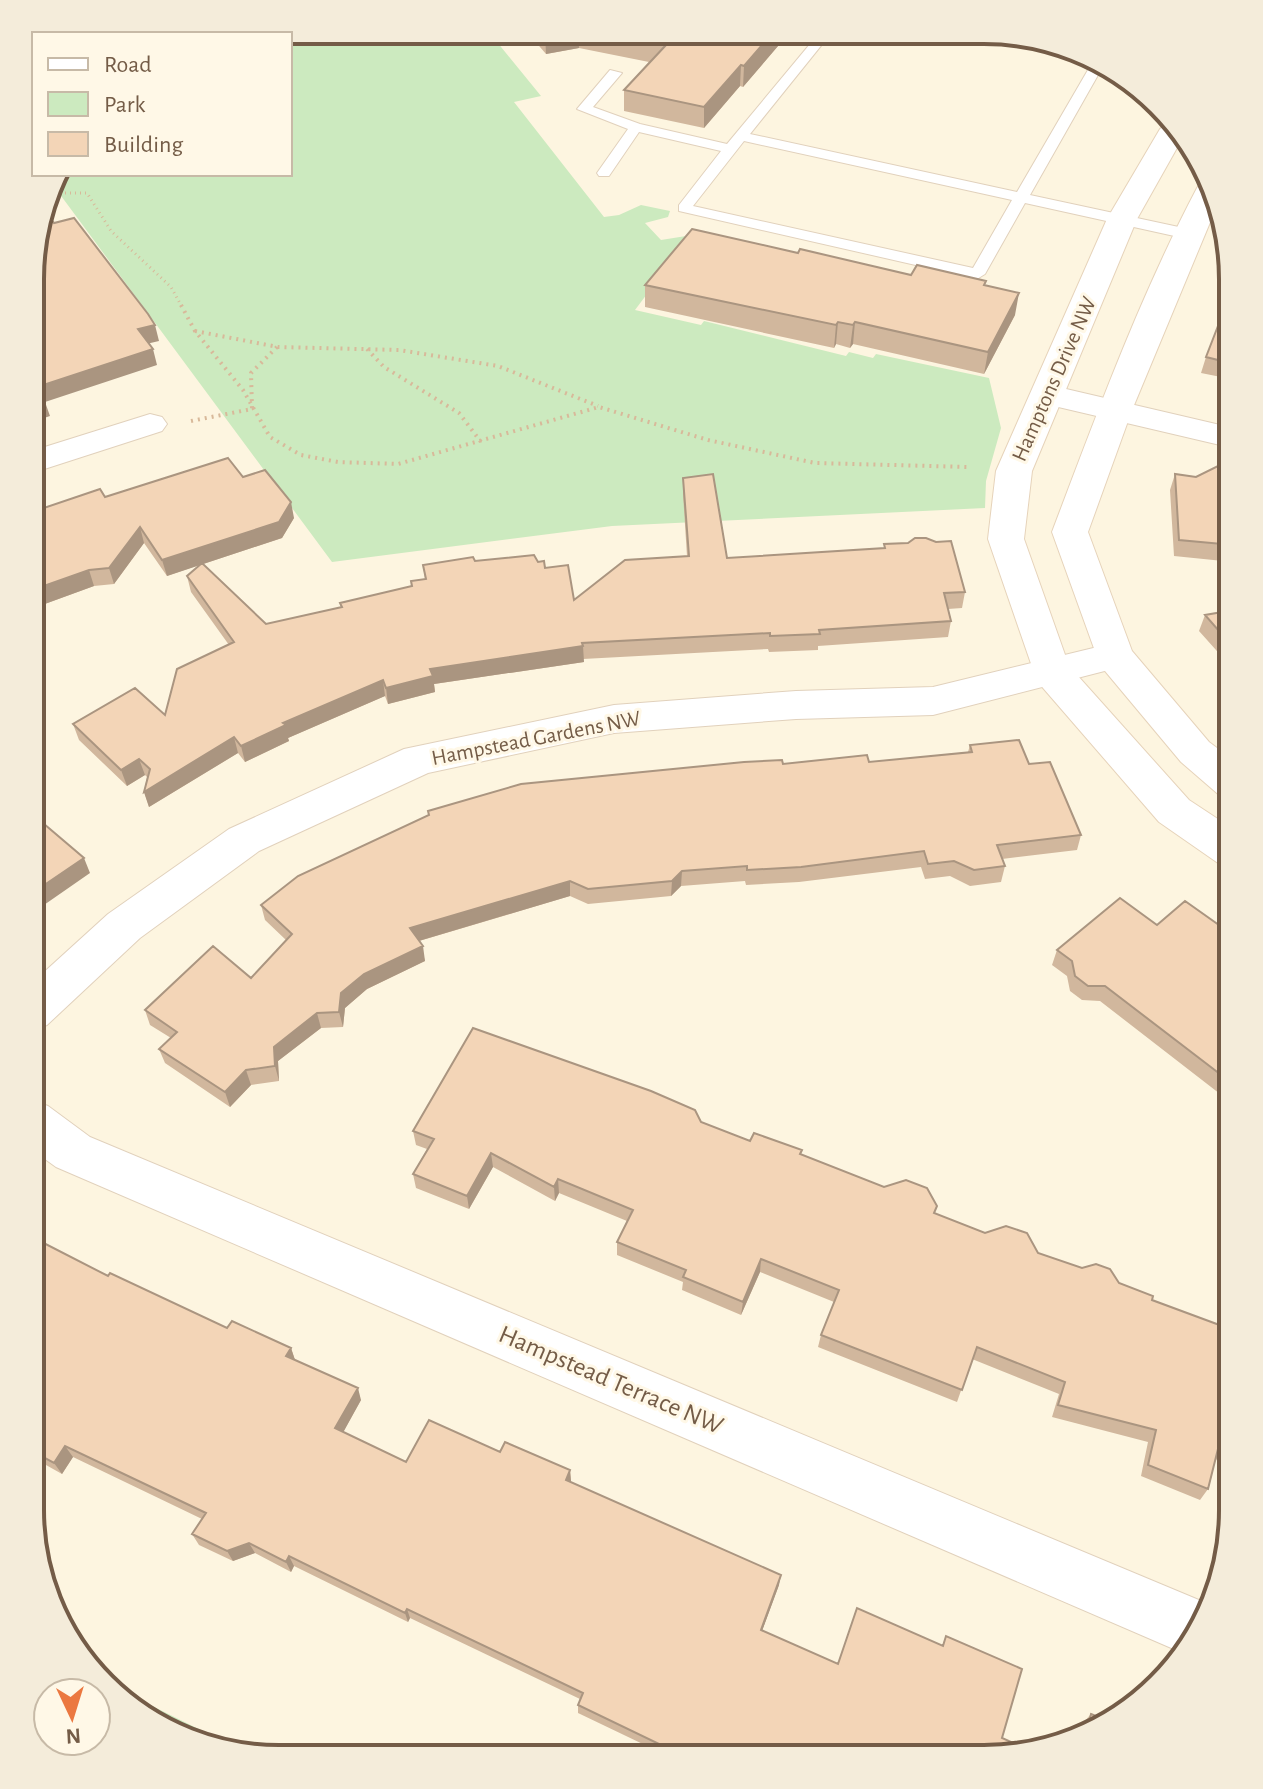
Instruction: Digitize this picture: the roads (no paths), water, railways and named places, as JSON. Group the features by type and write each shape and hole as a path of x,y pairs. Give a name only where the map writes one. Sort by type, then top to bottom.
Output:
{"street":[{"name":"Hamptons Drive NW","path":"1170,136 1122,219 1014,471 1006,539 1051,671 1174,811 1219,841"},
{"path":"1206,200 1188,234 1115,410 1070,532 1114,656 1195,752 1219,771"},
{"path":"1049,395 1219,435"},
{"path":"44,458 150,424"},
{"name":"Hampstead Gardens NW","path":"44,1000 124,926 244,840 419,760 614,719 796,705 933,701 1114,656"},
{"name":"Hampstead Terrace NW","path":"44,1131 73,1152 1188,1625"}],"lane":[{"path":"816,44 684,208 977,274 1093,71"},
{"path":"615,73 584,109 636,127 735,142 1020,196 1188,234"},
{"path":"604,173 636,127"}]}
